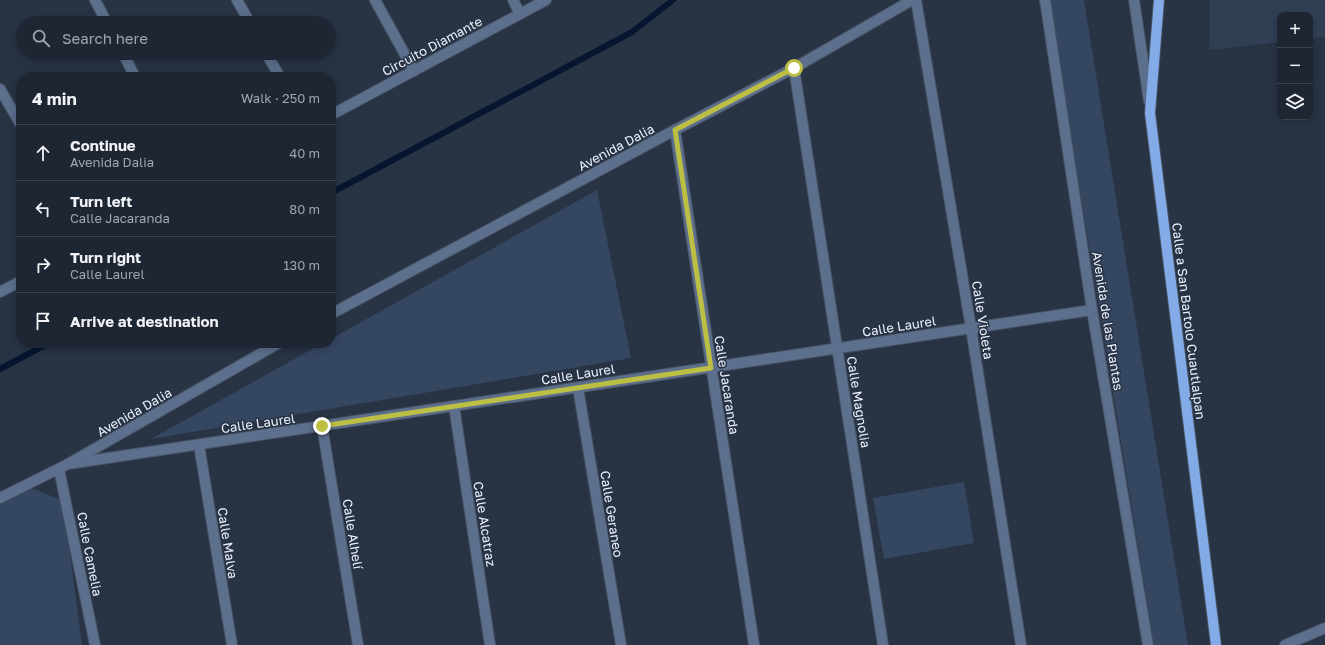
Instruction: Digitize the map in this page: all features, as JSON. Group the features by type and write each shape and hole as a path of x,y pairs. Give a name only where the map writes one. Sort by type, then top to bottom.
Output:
{"main road":[{"name":"Calle a San Bartolo Cuautlalpan","path":"1159,0 1150,113 1216,645"}],"street":[{"path":"95,0 103,16"},
{"path":"237,0 246,16"},
{"path":"375,0 414,71"},
{"path":"513,0 520,14"},
{"name":"Circuito Diamante","path":"336,112 546,0"},
{"name":"Avenida Dalia","path":"336,311 794,68 912,0"},
{"name":"Calle Violeta","path":"916,0 971,328 1021,645"},
{"name":"Avenida de las Plantas","path":"1045,0 1092,310 1148,645"},
{"path":"1134,0 1150,113"},
{"path":"126,60 132,72"},
{"path":"270,60 277,72"},
{"name":"Calle Magnolia","path":"794,68 883,645"},
{"path":"0,89 16,116"},
{"name":"Calle Jacaranda","path":"675,130 754,645"},
{"path":"0,292 16,284"},
{"name":"Calle Laurel","path":"64,467 322,426 1092,310"},
{"name":"Avenida Dalia","path":"0,498 64,467 270,348"},
{"name":"Calle Geraneo","path":"578,388 621,645"},
{"name":"Calle Alcatraz","path":"454,406 490,645"},
{"name":"Calle Alhelí","path":"322,426 358,645"},
{"name":"Calle Malva","path":"199,445 232,645"},
{"name":"Calle Camelia","path":"64,467 95,645"},
{"path":"1285,645 1325,628"}],"shaded area":[{"path":"1049,0 1084,0 1188,645 1154,645"},
{"path":"1210,0 1325,0 1325,37 1313,39 1313,12 1277,12 1277,42 1209,50"},
{"path":"597,190 631,358 151,439 314,348 336,348 336,336"},
{"path":"964,482 974,543 884,559 873,498"},
{"path":"30,487 63,501 82,645 0,645 0,502"}],"waterway":[{"path":"336,190 632,32 673,0"},
{"path":"0,369 40,348"}],"route":[{"path":"322,426 711,368 675,130 794,68"}]}
